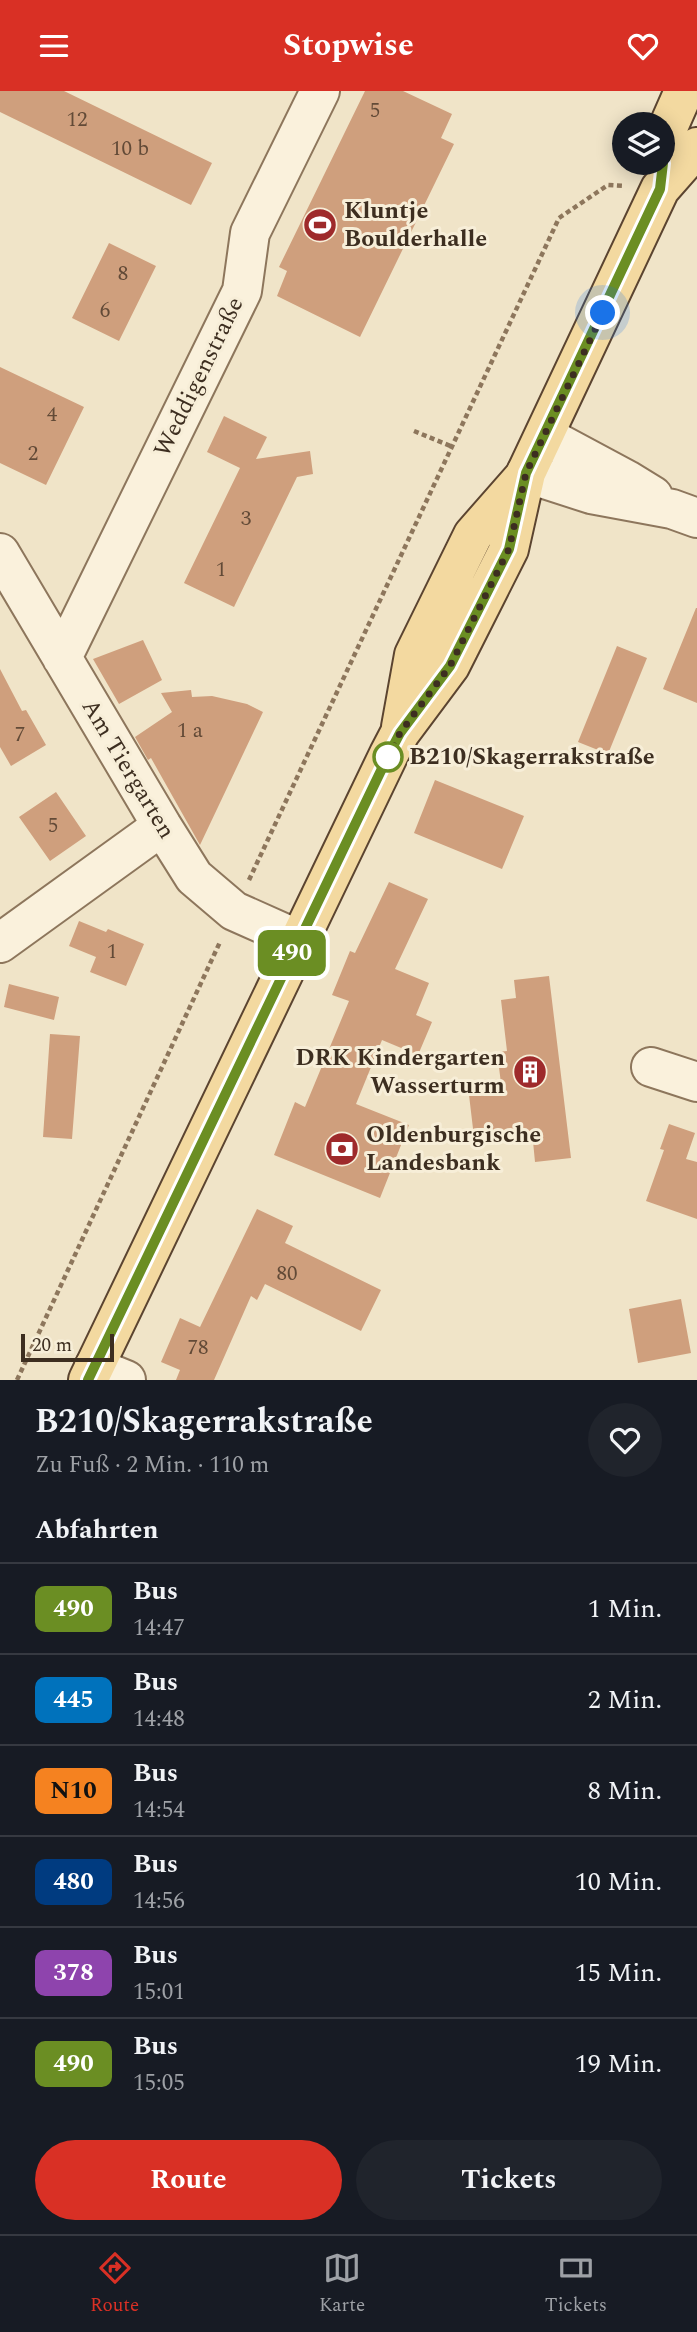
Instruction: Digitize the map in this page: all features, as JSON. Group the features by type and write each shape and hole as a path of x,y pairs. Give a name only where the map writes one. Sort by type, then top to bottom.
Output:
{"main road":[{"path":"675,112 684,91"},
{"path":"675,161 697,147"},
{"path":"103,1376 299,940 400,733 414,655 473,535 526,473 545,436 659,175"}],"street":[{"name":"Weddigenstraße","path":"62,658 242,291 250,233 320,91"},
{"path":"545,436 685,514"},
{"path":"526,473 591,494 685,514"},
{"name":"Am Tiergarten","path":"0,553 194,877 234,911 299,940"},
{"path":"0,943 162,826"},
{"path":"651,1066 697,1082"}],"path":[{"path":"17,1380 559,218 608,185 642,175"},
{"path":"414,431 453,447"}],"building":[{"path":"0,91 64,91 212,163 191,205 0,112"},
{"path":"365,91 403,91 452,114 441,138 454,144 360,337 277,296 287,271 279,267"},
{"path":"109,243 156,266 119,341 72,318"},
{"path":"0,367 84,407 46,485 0,463"},
{"path":"224,416 267,437 256,459 310,451 313,474 297,477 234,607 184,583 240,468 207,452"},
{"path":"697,608 697,703 663,689"},
{"path":"143,640 162,680 119,704 93,659"},
{"path":"617,646 647,658 608,754 578,742"},
{"path":"0,669 22,711 26,710 46,745 11,766 0,747"},
{"path":"191,690 192,697 212,696 247,704 263,712 200,845 151,758 148,760 135,737 172,712 161,693"},
{"path":"435,780 524,816 502,869 414,833"},
{"path":"56,792 86,836 50,861 19,817"},
{"path":"389,882 428,899 395,969 429,983 416,1015 432,1022 418,1055 382,1040 356,1104 409,1125 380,1198 274,1155 295,1102 305,1107 349,1001 332,995 350,951 355,953"},
{"path":"79,921 106,932 108,929 144,944 126,986 90,972 96,957 69,946"},
{"name":"DRK Kindergarten Wasserturm","path":"549,976 571,1158 535,1162 532,1131 474,1137 469,1095 502,1091 497,1052 507,1051 501,1000 516,998 514,980"},
{"path":"9,984 59,997 54,1020 4,1007"},
{"path":"50,1034 80,1036 72,1139 43,1137"},
{"path":"669,1124 695,1133 686,1159 697,1162 697,1219 646,1201 664,1150 660,1149"},
{"path":"257,1209 293,1226 285,1243 381,1290 361,1331 265,1284 257,1300 251,1296 214,1380 176,1380 180,1370 161,1362 180,1318 200,1327"},
{"path":"681,1299 691,1353 638,1363 629,1309"}],"bus line":[{"name":"490","path":"88,1380 389,754 400,733 450,666 509,549 526,473 660,189 662,175"}],"place":[{"name":"Kluntje Boulderhalle","path":"320,225"},
{"name":"B210/Skagerrakstraße","path":"388,757"},
{"name":"DRK Kindergarten Wasserturm","path":"530,1072"},
{"name":"Oldenburgische Landesbank","path":"342,1149"}],"route":[{"path":"388,757 400,733 450,666 509,549 526,473 603,313"}]}
